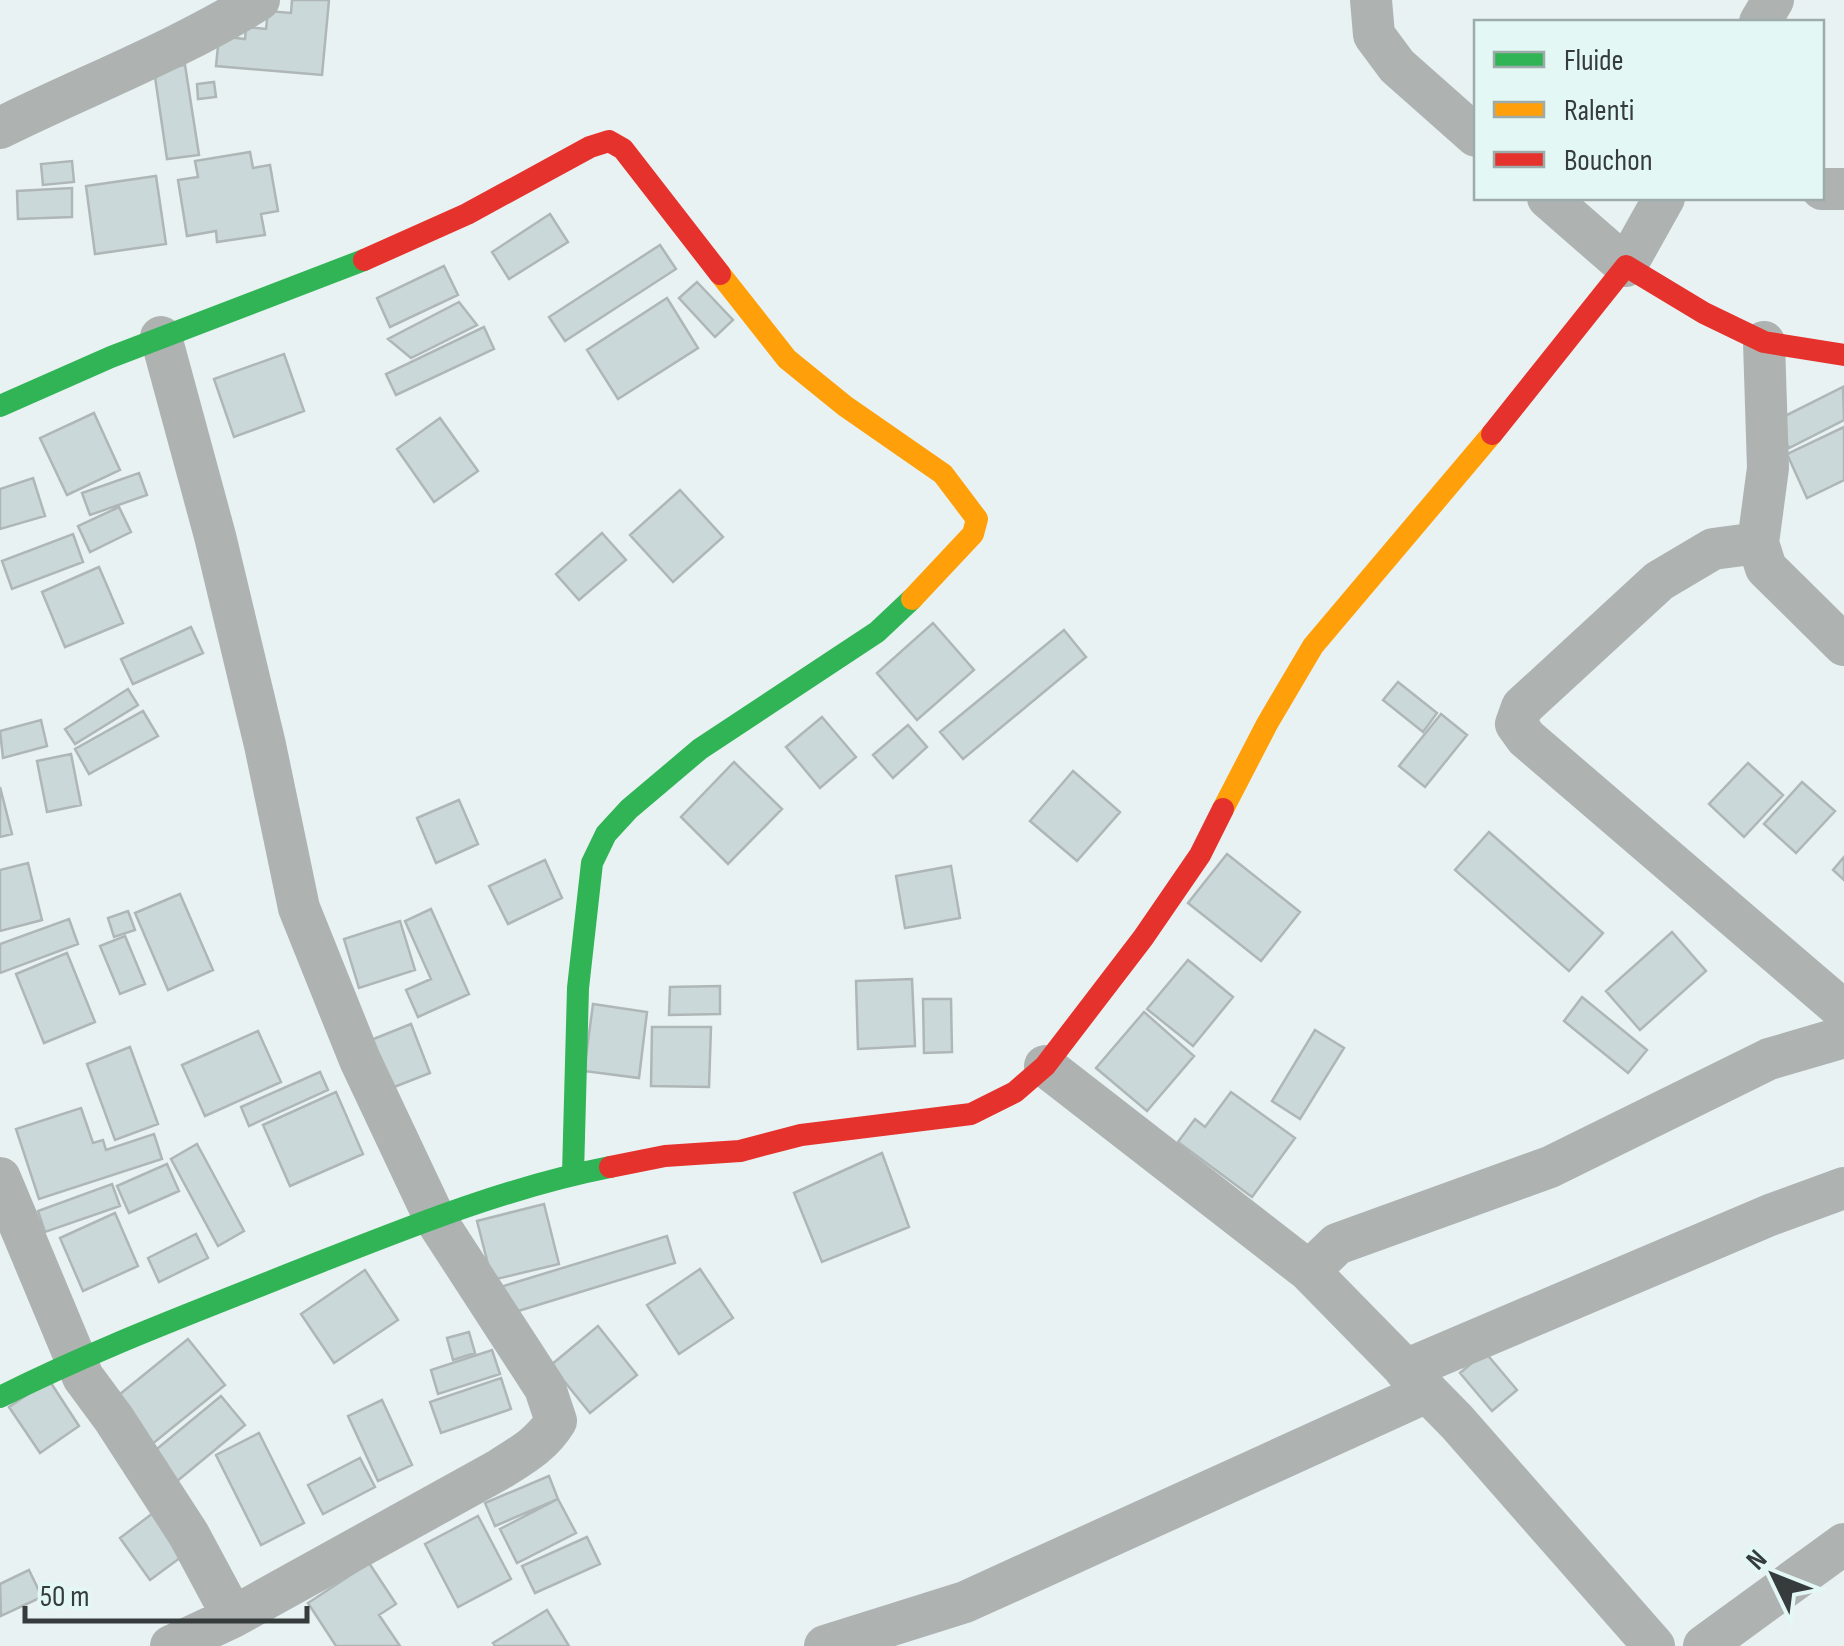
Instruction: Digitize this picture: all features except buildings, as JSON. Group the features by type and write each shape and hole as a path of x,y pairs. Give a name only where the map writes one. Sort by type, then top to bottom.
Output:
{"street":[{"path":"0,128 133,68 220,12 259,0"},
{"path":"1371,0 1374,35 1396,66 1474,134"},
{"path":"0,406 67,373 330,273 450,222 608,141 623,149 787,359 845,406 943,474 976,519 973,534 897,616 837,661 753,711 700,750 629,809 606,834 592,863 578,988 572,1174"},
{"path":"1550,200 1626,266 1704,313 1764,342 1844,355"},
{"path":"0,1397 74,1360 434,1217 572,1174 665,1156 740,1151 800,1136 972,1114 1014,1092 1045,1066 1143,938 1200,855 1267,724 1313,646 1444,496 1626,266 1663,200"},
{"path":"161,336 266,744 299,908 360,1060 434,1217 544,1388 556,1421 548,1435 500,1469 234,1617 171,1646"},
{"path":"1764,342 1768,468 1758,543 1766,568 1844,645"},
{"path":"1758,543 1713,549 1659,581 1522,707 1516,724 1526,738 1844,1011"},
{"path":"1309,1272 1337,1244 1550,1167 1769,1059 1844,1037"},
{"path":"1045,1066 1309,1272 1457,1422 1654,1646"},
{"path":"0,1178 74,1360 188,1535 234,1617"},
{"path":"825,1646 965,1602 1416,1381 1770,1215 1844,1188"},
{"path":"1704,1646 1844,1544"}],"traffic: fast":[{"path":"0,406 111,357 364,260"},
{"path":"573,1174 578,988 592,863 606,834 629,809 700,749 877,632 912,599"},
{"path":"0,1397 142,1333 406,1229 527,1187 610,1167"}],"traffic: slow":[{"path":"720,274 787,359 845,406 943,474 977,519 973,534 912,599"},
{"path":"1223,809 1313,646 1492,434"}],"traffic: jam":[{"path":"364,260 467,214 590,147 609,141 623,149 720,274"},
{"path":"1492,434 1626,266 1704,313 1764,342 1844,355"},
{"path":"610,1167 665,1156 740,1151 801,1135 971,1114 1015,1092 1045,1066 1143,938 1200,855 1223,809"}]}
